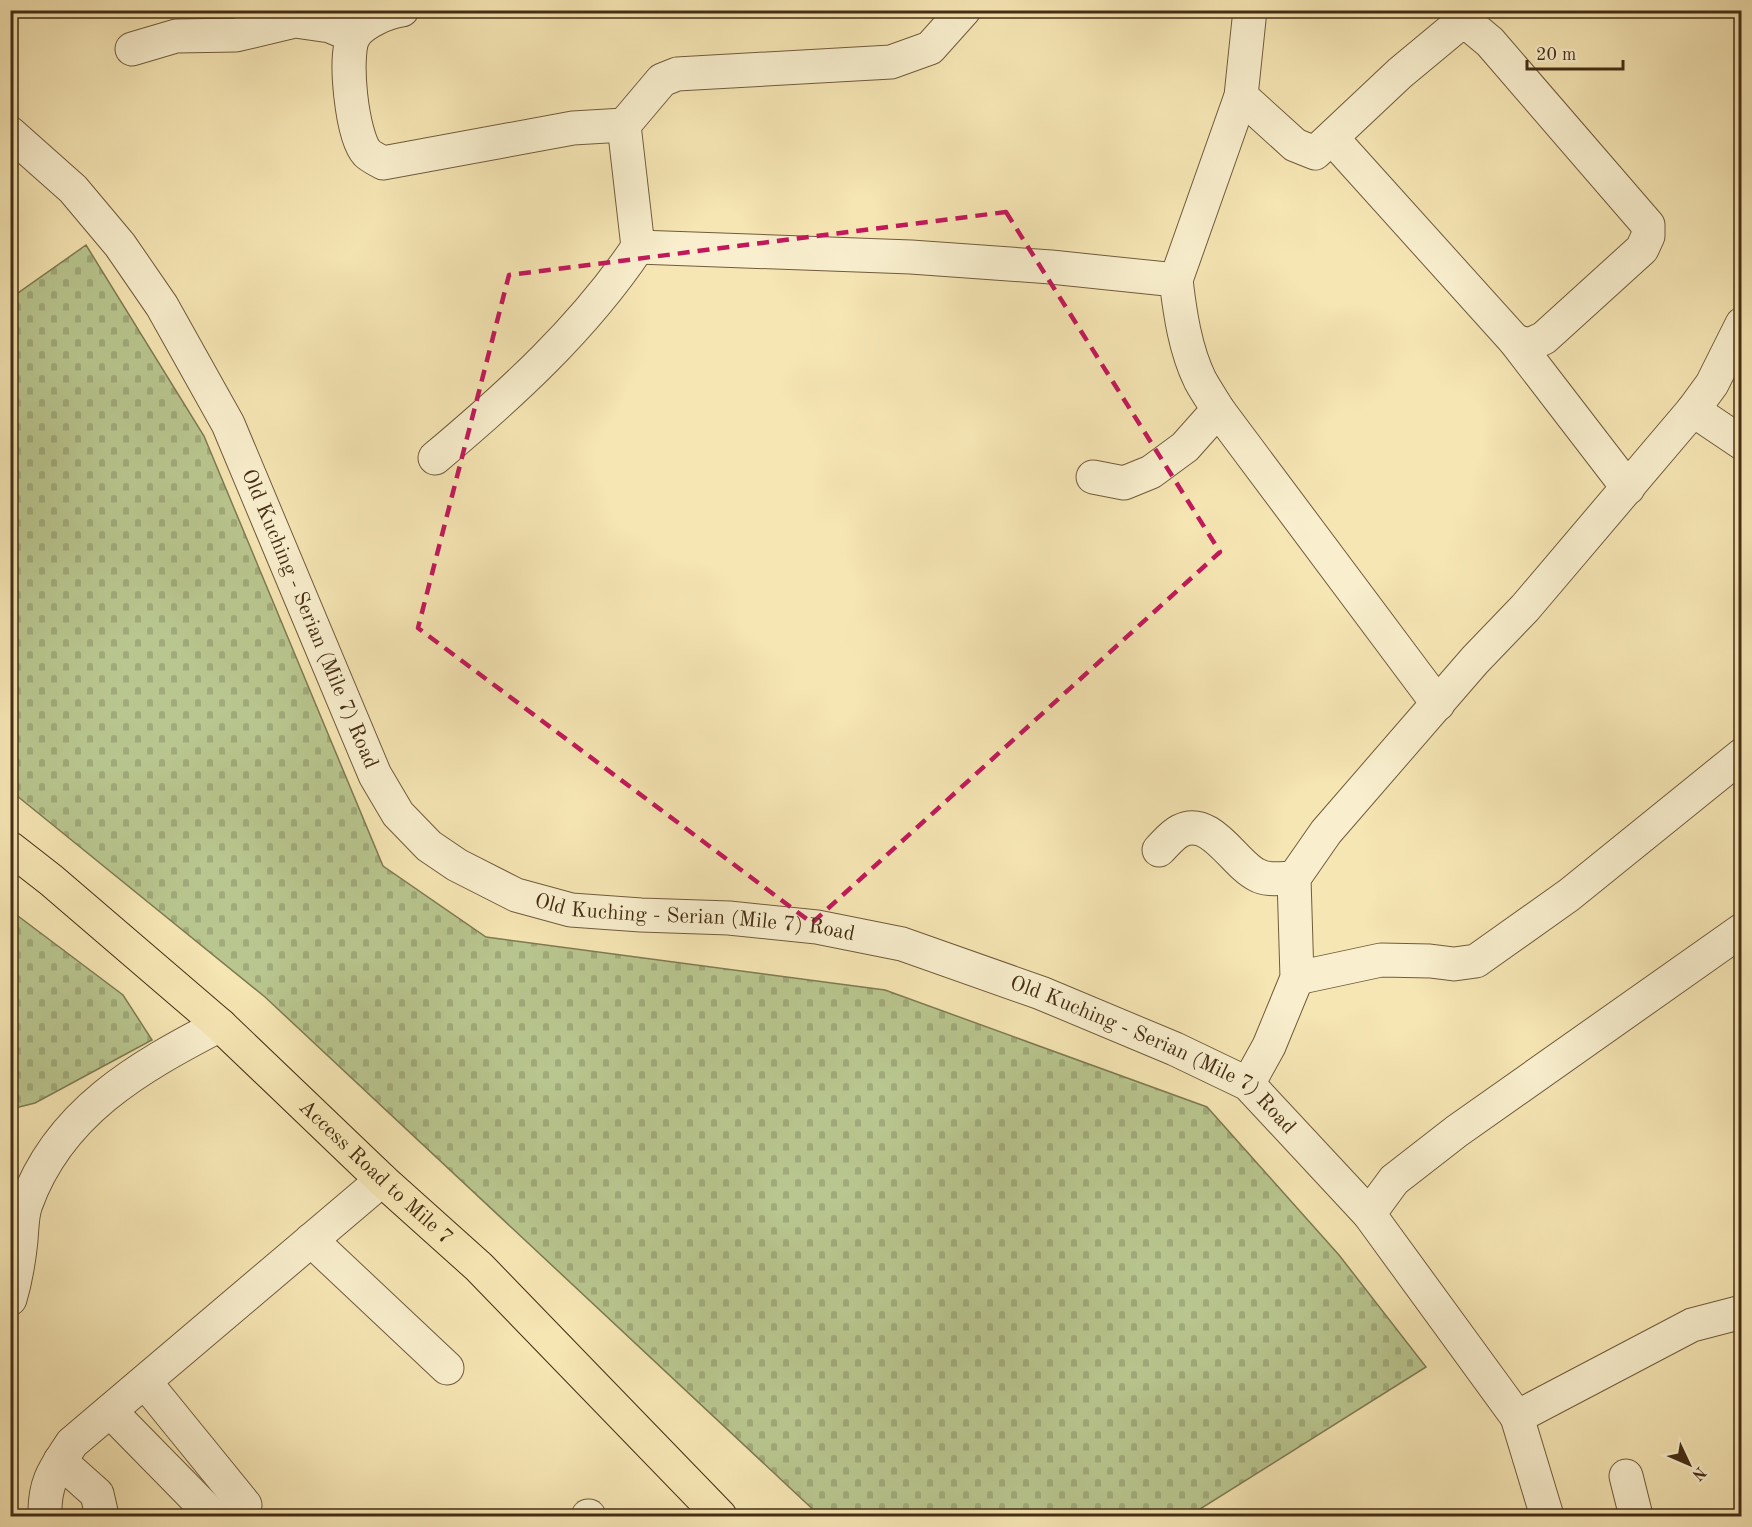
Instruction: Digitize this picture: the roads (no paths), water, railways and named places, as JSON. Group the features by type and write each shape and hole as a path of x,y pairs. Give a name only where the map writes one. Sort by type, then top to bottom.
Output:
{"main road":[{"name":"Access Road to Mile 7","path":"10,848 51,880 220,1025 382,1180 479,1267 720,1516"}],"street":[{"path":"397,11 368,24 354,36 348,54 352,113 360,139 367,153 383,163 573,128 624,125 662,80 677,74 891,62 930,48 964,10"},
{"path":"1250,10 1241,96 1176,280 1180,314 1188,346 1199,378 1220,411 1438,704"},
{"path":"132,49 176,36 236,35 295,21 330,26 354,36"},
{"path":"1241,96 1295,145 1315,153 1400,73 1460,24 1472,27 1490,42 1648,225 1648,236 1642,249 1544,338 1529,345 1515,341"},
{"path":"435,458 505,398 585,318 638,247 624,125"},
{"name":"Old Kuching - Serian (Mile 7) Road","path":"10,133 73,189 120,245 162,306 228,424 375,775 398,813 429,846 457,866 516,895 571,910 729,918 806,926 902,944 1041,993 1175,1049 1248,1084 1369,1214 1517,1416 1547,1516"},
{"path":"1332,138 1515,341 1628,488"},
{"path":"638,247 911,257 1051,267 1176,280"},
{"path":"1248,1084 1269,1046 1297,978 1294,879 1326,832 1525,608 1693,410 1712,384 1742,324"},
{"path":"1693,410 1742,443"},
{"path":"1093,477 1124,483 1151,472 1185,447 1220,411"},
{"path":"1297,978 1381,960 1421,960 1454,964 1476,961 1569,895 1742,755"},
{"path":"1159,850 1180,831 1196,829 1211,834 1249,871 1259,877 1294,879"},
{"path":"1369,1214 1394,1180 1457,1131 1742,930"},
{"path":"10,1299 18,1271 25,1206 53,1150 85,1112 124,1081 175,1048 220,1025"},
{"path":"45,1516 44,1503 52,1473 72,1443 382,1180"},
{"path":"311,1240 447,1368"},
{"path":"1517,1416 1692,1325 1742,1312"},
{"path":"145,1382 245,1505"},
{"path":"110,1411 213,1516"},
{"path":"60,1461 98,1494 102,1516"},
{"path":"1626,1476 1636,1516"}]}
